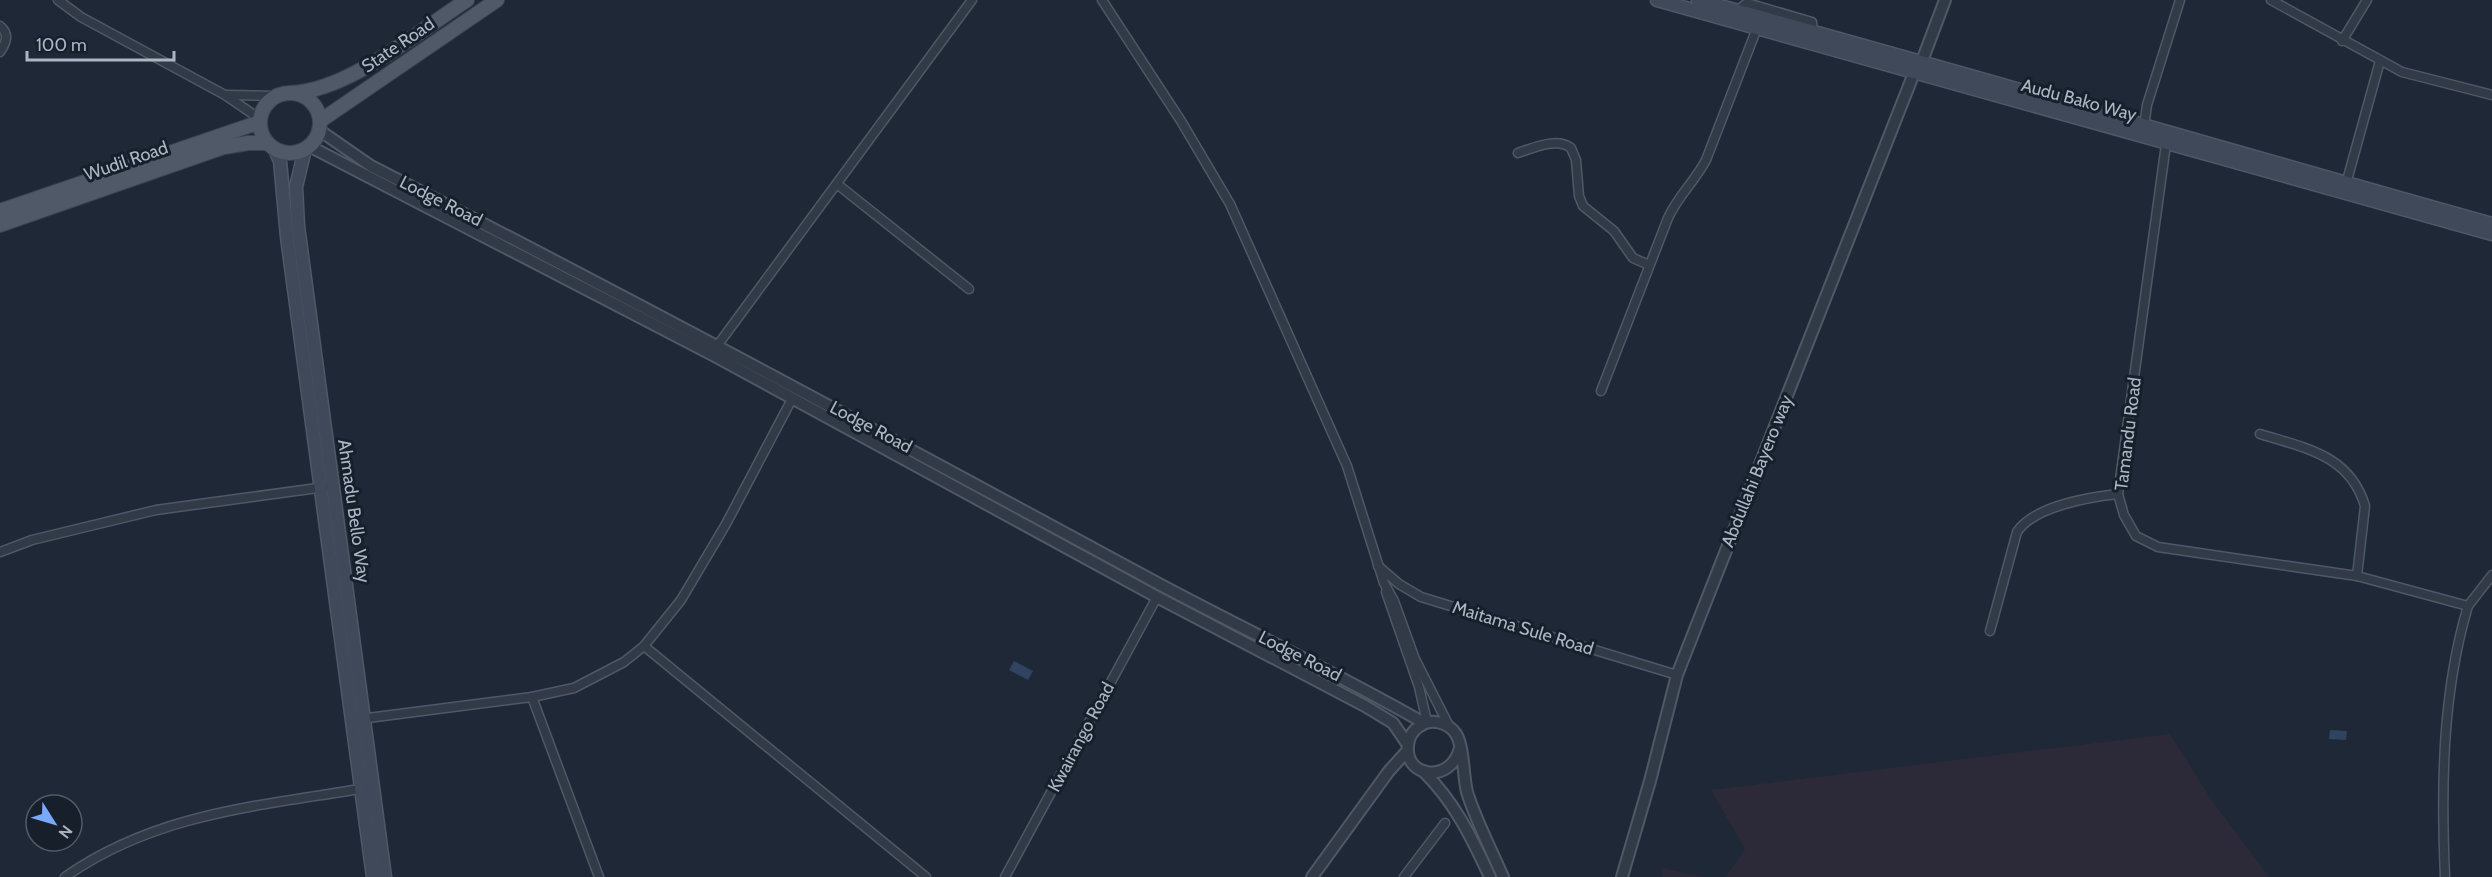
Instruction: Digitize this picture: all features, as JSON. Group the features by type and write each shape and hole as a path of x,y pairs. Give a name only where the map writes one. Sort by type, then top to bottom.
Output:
{"main road":[{"name":"State Road","path":"291,93 308,92 345,79 467,0"},
{"name":"State Road","path":"320,126 497,0"},
{"name":"Audu Bako Way","path":"1657,0 1914,73 2346,183 2492,224"},
{"name":"Audu Bako Way","path":"1698,0 1715,2 1922,61 2144,127 2167,138 2492,234"},
{"path":"291,93 308,99 318,112 320,126 307,148 285,153 271,146 261,133 260,120 263,110 276,96 291,93"},
{"name":"Wudil Road","path":"0,211 260,120"},
{"name":"Wudil Road","path":"0,225 224,147 248,143 271,146"},
{"name":"Ahmadu Bello Way","path":"271,146 280,161 287,237 316,405"},
{"name":"Ahmadu Bello Way","path":"307,148 296,187 296,204 316,405 357,720 367,788 385,877"},
{"name":"Ahmadu Bello Way","path":"367,788 373,877"}],"street":[{"path":"58,0 81,17 225,95 260,120"},
{"path":"717,346 972,0"},
{"path":"1102,0 1181,121 1230,204 1347,466 1384,583 1388,603 1419,687 1425,723"},
{"path":"1922,61 1945,0"},
{"path":"2144,127 2147,105 2180,0"},
{"path":"2271,0 2402,72 2492,95"},
{"path":"2342,40 2367,0"},
{"path":"0,26 7,40 0,52"},
{"path":"1601,391 1674,203 1698,175 1706,160 1757,28"},
{"path":"2346,183 2380,61"},
{"name":"Abdullahi Bayero way","path":"1622,877 1677,675 1914,73"},
{"path":"225,95 276,96"},
{"name":"Lodge Road","path":"320,126 371,166 717,346 1162,585 1357,685 1425,723"},
{"name":"Tamandu Road","path":"2167,138 2118,494 2124,514 2136,536 2158,547 2357,576 2468,606"},
{"path":"1518,153 1541,145 1561,144 1571,148 1576,160 1579,196 1583,206 1614,231 1633,258 1649,265"},
{"name":"Lodge Road","path":"307,148 711,354 1157,597 1365,706 1393,723 1408,747"},
{"path":"837,184 969,289"},
{"path":"357,720 532,697 574,688 624,662 644,646 681,600 726,524 792,399"},
{"path":"2260,434 2330,458 2341,467 2362,495 2365,506 2357,576"},
{"path":"0,552 32,540 156,510 326,486"},
{"path":"1990,631 2017,532 2022,524 2083,498 2118,494"},
{"name":"Maitama Sule Road","path":"1378,566 1399,584 1420,597 1677,675"},
{"path":"2445,877 2442,821 2447,712 2468,606 2492,575"},
{"path":"1384,583 1394,601 1415,659 1449,726 1459,740 1467,793 1503,877"},
{"name":"Kwairango Road","path":"1005,877 1157,597"},
{"path":"644,646 926,877"},
{"path":"532,697 599,877"},
{"path":"1312,877 1408,747 1413,732 1425,723 1438,722 1449,726"},
{"path":"1408,747 1418,767 1435,783 1458,814 1490,877"},
{"path":"1389,771 1418,767 1432,773 1442,772 1457,758 1460,748"},
{"path":"64,877 128,840 189,820 262,804 367,788"},
{"path":"1404,877 1445,823"}],"shaded area":[{"path":"2170,734 2211,799 2269,877 1725,877 1745,849 1711,790"},
{"path":"1662,868 1703,877 1662,877"}],"water":[{"path":"1014,661 1033,671 1028,680 1009,670"},
{"path":"2330,730 2347,731 2346,740 2329,739"}]}
